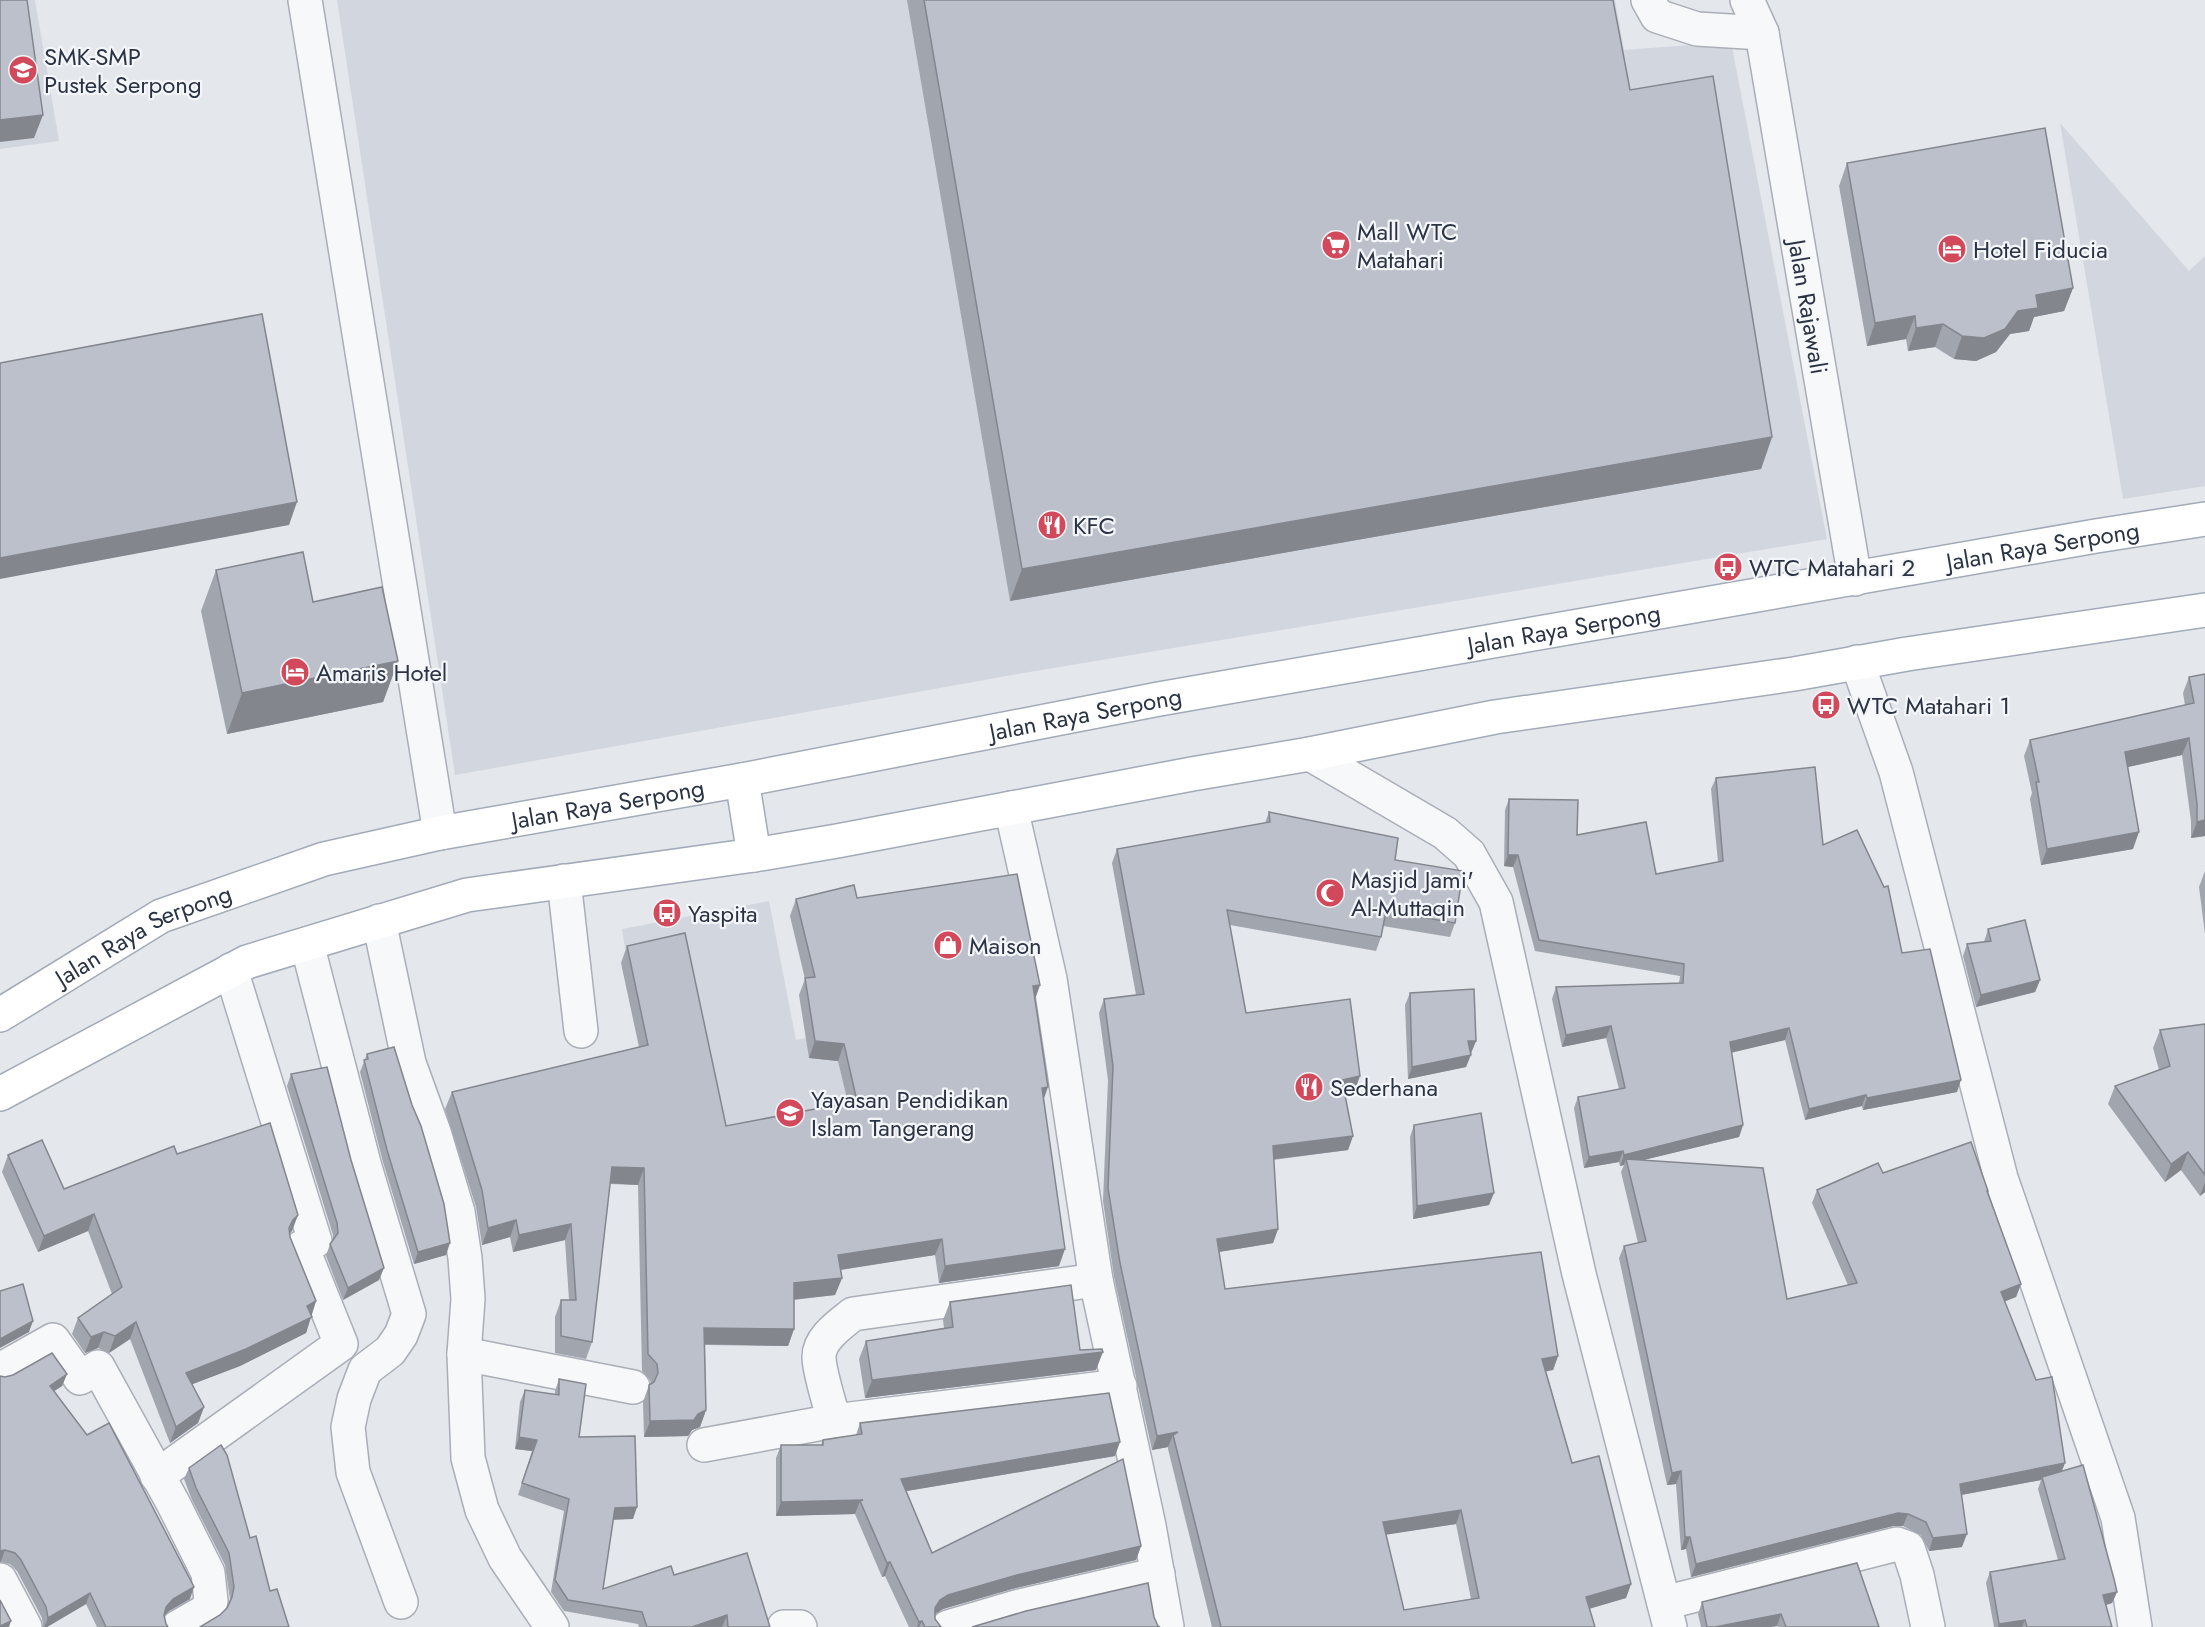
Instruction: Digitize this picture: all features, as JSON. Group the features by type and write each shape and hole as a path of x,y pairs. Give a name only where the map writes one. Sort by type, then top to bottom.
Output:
{"main road":[{"name":"Jalan Raya Serpong","path":"0,1015 161,916 324,859 440,833 742,780 1159,699 2205,519"},
{"path":"0,1094 247,962 466,895 754,855 1310,754 1495,717 1794,674 1857,662 2205,610"},
{"path":"742,780 754,855"}],"street":[{"path":"305,0 440,833"},
{"path":"1648,0 1657,16 1697,28 1762,33"},
{"name":"Jalan Rajawali","path":"1747,0 1762,33 1855,579"},
{"path":"1857,662 1896,772 2001,1178 2118,1518 2135,1627"},
{"path":"1310,754 1445,833 1469,854 1496,902 1579,1274 1667,1615 1897,1544 1908,1548 1917,1575 1928,1627"},
{"path":"1011,808 1050,979 1096,1281 1120,1386 1167,1627"},
{"path":"564,881 581,1031"},
{"path":"379,921 409,1063 434,1132 458,1212 468,1299 464,1354 468,1458 482,1510 505,1558 552,1627"},
{"path":"307,944 365,1167 409,1314 401,1335 390,1352 365,1370 354,1399 348,1427 353,1472 401,1602"},
{"path":"157,1476 341,1344 302,1246 315,1241 231,970"},
{"path":"834,1421 819,1355 825,1340 834,1329 853,1314 1096,1281"},
{"path":"0,1370 53,1340 80,1378 98,1367 208,1573 211,1601 206,1611 178,1627"},
{"path":"464,1354 633,1387"},
{"path":"704,1445 834,1421 1120,1386"},
{"path":"948,1627 1016,1607 1158,1574"},
{"path":"0,1580 25,1627"},
{"path":"784,1627 800,1627"}],"shaded area":[{"name":"SMK-SMP Pustek Serpong","path":"0,0 35,0 59,141 0,149"},
{"path":"337,0 1615,0 1624,50 1731,42 1827,539 1012,675 455,775"},
{"path":"2060,123 2189,271 2205,256 2205,486 2123,499"},
{"name":"Yayasan Pendidikan Islam Tangerang","path":"769,901 796,1040 912,1015 940,1185 669,1223 622,929"}],"building":[{"name":"SMK-SMP Pustek Serpong","path":"0,0 27,0 43,115 0,120"},
{"name":"Mall WTC Matahari","path":"924,0 1613,0 1630,90 1713,76 1772,437 1022,569"},
{"name":"Hotel Fiducia","path":"2045,128 2073,288 2036,295 2038,308 2018,311 2005,329 1984,338 1962,336 1943,324 1916,328 1915,316 1875,323 1847,163"},
{"path":"262,314 297,502 0,558 0,363"},
{"path":"303,552 313,602 382,587 398,661 242,693 216,570"},
{"path":"2205,674 2205,820 2197,822 2189,738 2125,752 2139,832 2047,849 2036,782 2039,782 2030,740 2194,703 2189,677"},
{"path":"1815,767 1823,845 1857,830 1884,887 1888,886 1902,953 1930,949 1961,1080 1867,1098 1866,1095 1809,1109 1789,1028 1730,1042 1743,1125 1624,1155 1623,1151 1589,1157 1578,1097 1625,1088 1611,1026 1566,1035 1556,987 1683,983 1684,964 1539,940 1518,855 1508,855 1509,799 1578,800 1577,835 1646,822 1656,874 1723,861 1716,778"},
{"path":"1269,812 1398,838 1395,860 1463,871 1455,923 1386,911 1381,937 1227,910 1246,1013 1350,999 1360,1076 1342,1080 1353,1136 1273,1146 1278,1229 1217,1239 1225,1289 1541,1252 1558,1356 1542,1359 1572,1463 1599,1456 1631,1584 1586,1597 1595,1627 1221,1627 1173,1435 1178,1432 1157,1436 1120,1263 1108,1188 1113,1066 1104,999 1144,994 1117,849 1270,822","holes":["1461,1510 1479,1598 1404,1610 1383,1522"]},
{"path":"1017,874 1040,985 1033,986 1048,1087 1042,1088 1065,1249 945,1266 942,1239 838,1255 842,1278 794,1283 794,1329 704,1328 706,1410 698,1414 694,1420 650,1421 649,1385 654,1382 658,1373 657,1364 648,1354 644,1168 612,1167 592,1342 561,1336 561,1300 576,1300 571,1224 519,1235 516,1220 488,1228 482,1190 452,1092 648,1045 627,946 685,933 726,1126 857,1101 844,1044 815,1041 805,978 815,977 796,899 854,885 857,898"},
{"path":"2025,920 2040,980 1981,995 1967,944 1991,941 1988,929"},
{"path":"1474,989 1476,1041 1468,1041 1471,1055 1412,1067 1410,993"},
{"path":"2205,1024 2205,1175 2188,1152 2171,1164 2115,1086 2170,1066 2160,1030"},
{"path":"394,1047 444,1204 450,1243 418,1252 387,1150 364,1060 368,1059 367,1054"},
{"path":"327,1067 351,1160 384,1268 348,1288 330,1244 338,1233 337,1223 291,1074"},
{"path":"1481,1113 1494,1193 1417,1206 1414,1125"},
{"path":"270,1123 298,1215 289,1228 290,1237 316,1301 307,1306 312,1317 246,1349 186,1373 204,1407 176,1427 136,1322 115,1336 104,1332 91,1337 78,1318 122,1287 94,1214 44,1236 8,1155 42,1140 64,1189 174,1146 177,1154"},
{"path":"1971,1142 2021,1284 2001,1292 2036,1380 2052,1377 2065,1463 1960,1484 1967,1534 1933,1538 1926,1522 1908,1514 1898,1513 1696,1564 1690,1537 1685,1537 1681,1471 1672,1473 1624,1246 1646,1241 1626,1159 1763,1168 1787,1299 1857,1283 1817,1190 1878,1163 1883,1173"},
{"path":"23,1284 33,1321 0,1339 0,1291"},
{"path":"1071,1285 1080,1350 1102,1349 1103,1352 872,1380 866,1341 953,1327 950,1302"},
{"path":"52,1353 67,1374 50,1386 87,1435 109,1423 194,1587 173,1599 166,1607 164,1615 168,1627 106,1627 90,1593 48,1618 46,1607 21,1560 15,1553 0,1551 0,1376 13,1375"},
{"path":"559,1379 586,1384 579,1437 635,1436 637,1507 615,1508 603,1589 671,1566 674,1575 747,1553 770,1627 728,1627 727,1615 692,1627 647,1627 642,1612 568,1600 555,1580 569,1499 522,1483 537,1440 519,1437 525,1390 559,1395"},
{"path":"1109,1393 1120,1442 901,1479 932,1553 1123,1459 1141,1546 1017,1575 948,1595 940,1600 935,1608 935,1619 941,1627 925,1627 922,1621 919,1622 890,1562 887,1563 860,1501 863,1500 781,1502 781,1445 823,1445 823,1440 862,1434 860,1423"},
{"path":"221,1445 227,1455 250,1538 256,1536 270,1591 277,1589 289,1627 200,1627 227,1608 234,1587 229,1553 196,1488 189,1468"},
{"path":"2083,1465 2117,1592 2103,1595 2112,1627 2027,1627 2025,1620 1999,1624 1990,1572 2065,1559 2042,1477"},
{"path":"1857,1563 1879,1627 1786,1627 1781,1614 1707,1627 1702,1602"},
{"path":"1148,1583 1154,1617 1160,1627 972,1627 1026,1611"},
{"path":"0,1600 11,1621 0,1626"}],"place":[{"name":"SMK-SMP Pustek Serpong","path":"23,70"},
{"name":"Mall WTC Matahari","path":"1336,245"},
{"name":"Hotel Fiducia","path":"1952,249"},
{"name":"KFC","path":"1052,525"},
{"name":"WTC Matahari 2","path":"1728,567"},
{"name":"Amaris Hotel","path":"295,672"},
{"name":"WTC Matahari 1","path":"1826,705"},
{"name":"Masjid Jami' Al-Muttaqin","path":"1330,893"},
{"name":"Yaspita","path":"667,913"},
{"name":"Maison","path":"948,945"},
{"name":"Sederhana","path":"1309,1087"},
{"name":"Yayasan Pendidikan Islam Tangerang","path":"790,1113"}]}
